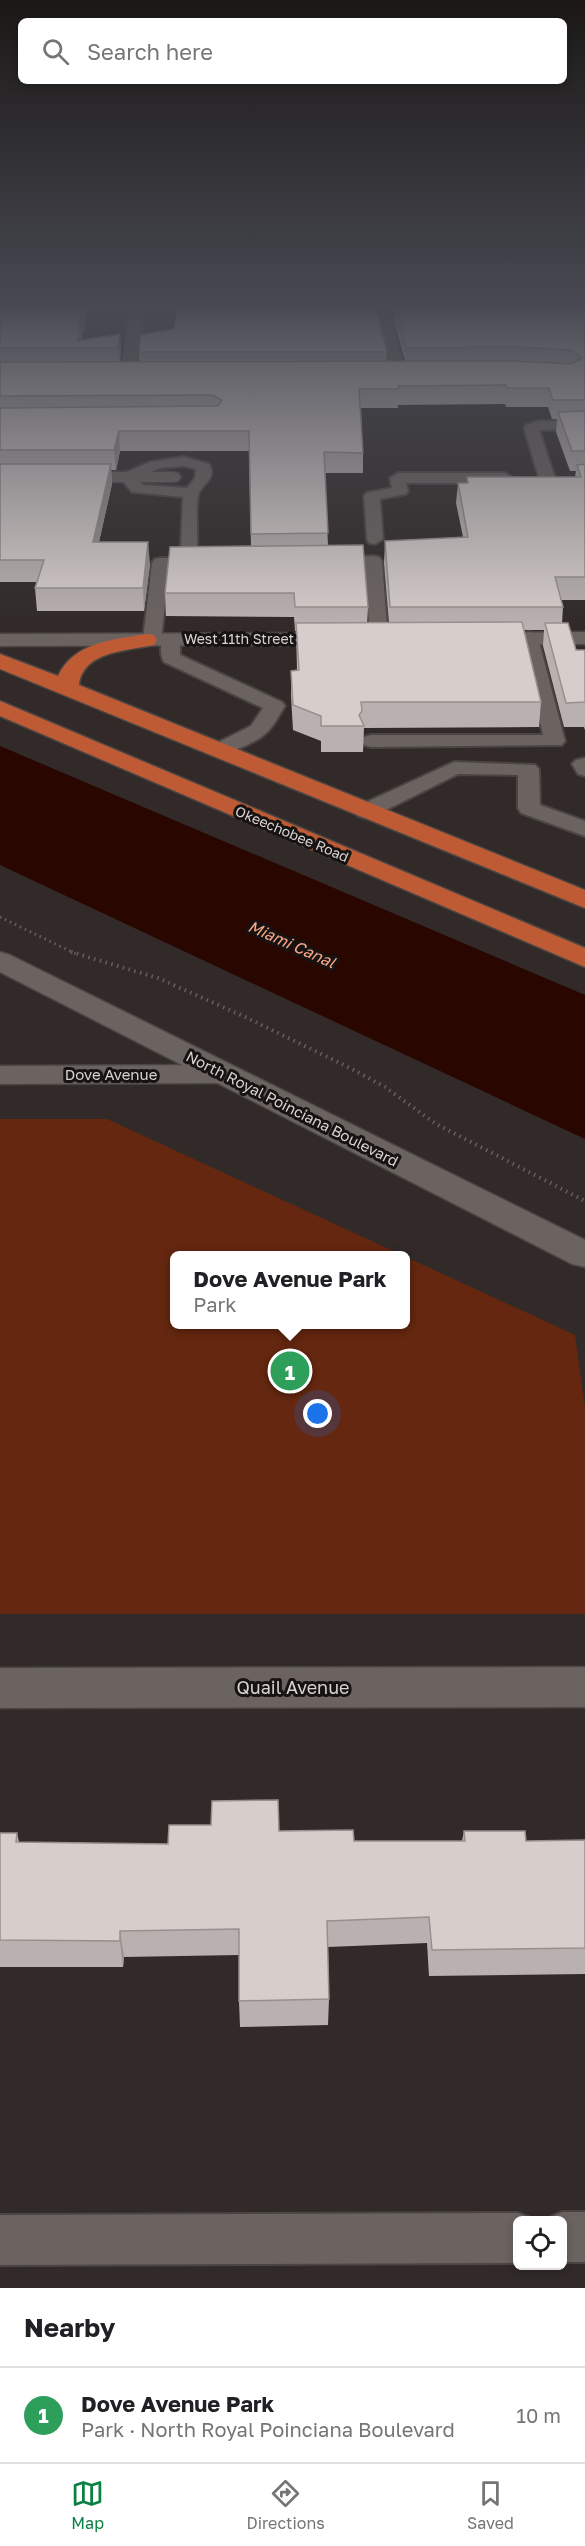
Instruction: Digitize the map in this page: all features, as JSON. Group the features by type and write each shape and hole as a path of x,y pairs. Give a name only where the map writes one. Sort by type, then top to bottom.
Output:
{"highway":[{"path":"67,689 66,677 73,665 85,656 107,648 156,640"},
{"path":"0,661 585,900"},
{"name":"Okeechobee Road","path":"0,708 585,958"}],"street":[{"path":"0,477 172,477"},
{"path":"460,639 585,638"},
{"name":"West 11th Street","path":"0,640 402,639"},
{"name":"North Royal Poinciana Boulevard","path":"0,961 585,1255"},
{"name":"Dove Avenue","path":"0,1075 222,1074"},
{"name":"Quail Avenue","path":"0,1688 585,1687"}],"lane":[{"path":"535,478 531,428 539,424 585,425"},
{"path":"189,546 190,493 203,479 204,467 191,462 154,463 127,477 138,489 190,493"},
{"path":"375,539 372,496 400,491 398,478 566,478"},
{"path":"314,562 373,561 379,639"},
{"path":"218,750 258,730 275,706 171,657 156,640 161,563 220,562"},
{"path":"371,741 555,741 529,638"},
{"path":"366,812 454,768 528,769 529,808 585,829"},
{"path":"567,2237 585,2237"},
{"path":"0,2240 513,2238"}],"path":[{"path":"0,917 74,953 158,978 243,1016 350,1068 385,1087 436,1124 585,1201"}],"shaded area":[{"path":"0,1119 107,1119 393,1251 170,1251 170,1329 410,1329 410,1259 575,1335 585,1407 585,1614 0,1614"}],"water":[{"name":"Miami Canal","path":"0,746 585,995 585,1139 0,865"}],"building":[{"path":"0,411 360,411 363,453 324,452 328,533 251,534 249,431 119,431 114,450 0,450"},
{"path":"585,411 585,451 572,451 558,412"},
{"path":"0,464 111,464 93,542 148,542 143,588 35,588 44,560 0,560"},
{"path":"585,464 585,577 555,577 563,607 390,607 385,541 468,537 458,483 468,483 467,477 581,477 577,465"},
{"path":"363,545 368,607 295,607 294,593 165,593 170,547"},
{"path":"522,622 541,702 361,702 362,711 359,715 364,726 321,726 321,716 293,705 291,671 299,670 296,623"},
{"path":"545,623 568,623 576,650 585,650 585,702 566,703"},
{"path":"278,1800 279,1831 353,1830 354,1841 465,1841 464,1831 525,1831 526,1841 585,1840 585,1948 432,1950 429,1917 327,1921 329,1999 239,2001 239,1929 120,1931 120,1941 0,1940 0,1833 17,1833 16,1842 168,1844 169,1825 211,1825 212,1801"}],"place":[{"name":"Dove Avenue Park","path":"290,1371"}]}
